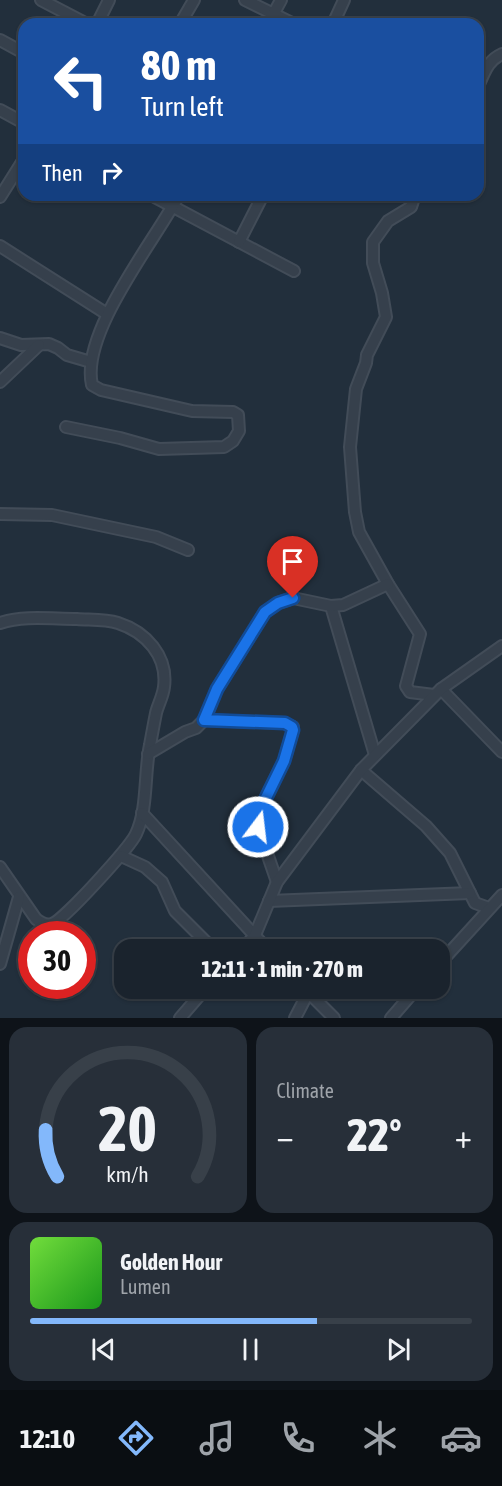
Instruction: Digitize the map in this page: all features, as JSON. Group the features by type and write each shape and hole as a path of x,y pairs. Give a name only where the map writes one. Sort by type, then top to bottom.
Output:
{"street":[{"path":"41,0 76,18"},
{"path":"100,18 109,0"},
{"path":"184,18 194,0"},
{"path":"245,0 269,18"},
{"path":"271,18 281,0"},
{"path":"336,18 344,0"},
{"path":"0,40 18,50"},
{"path":"484,73 489,62 502,54"},
{"path":"0,110 18,120"},
{"path":"0,197 18,168"},
{"path":"162,201 294,271"},
{"path":"66,427 159,449 224,447 233,441 239,431 240,420 233,412 192,411 94,388 90,378 96,340 107,314 176,201"},
{"path":"238,242 260,201"},
{"path":"413,201 411,207 388,221 372,242 373,263 386,317 367,355 356,388 350,429 356,522 388,584 406,613 419,628 420,634 405,686 410,692 437,692 502,752"},
{"path":"0,246 107,314"},
{"path":"0,338 21,345 49,344 67,355 91,362"},
{"path":"0,382 39,345"},
{"path":"0,514 52,515 156,537 188,550"},
{"path":"148,754 196,728 204,720 217,689 265,612 278,603 293,598 331,606 343,605 388,584"},
{"path":"331,606 375,755"},
{"path":"0,623 14,618 97,620 117,623 137,632 153,644 164,665 164,687 148,754 142,813 136,835 121,856 64,918 51,925 42,924 36,919 18,897 0,867"},
{"path":"252,939 277,882 362,770 437,692 502,646"},
{"path":"204,720 285,723 292,727 284,761 259,816 258,827 277,882"},
{"path":"362,770 426,826 450,853 478,905 489,908"},
{"path":"142,813 258,939"},
{"path":"121,856 145,867 162,882 175,911 203,939"},
{"path":"269,901 470,893"},
{"path":"450,952 502,896"},
{"path":"0,964 18,897"},
{"path":"180,1018 196,999"},
{"path":"295,1018 303,999"},
{"path":"314,999 334,1018"},
{"path":"391,1018 407,999"}],"route":[{"path":"258,827 262,806 284,761 292,727 285,723 204,720 217,689 265,612 278,603 293,598"}]}
